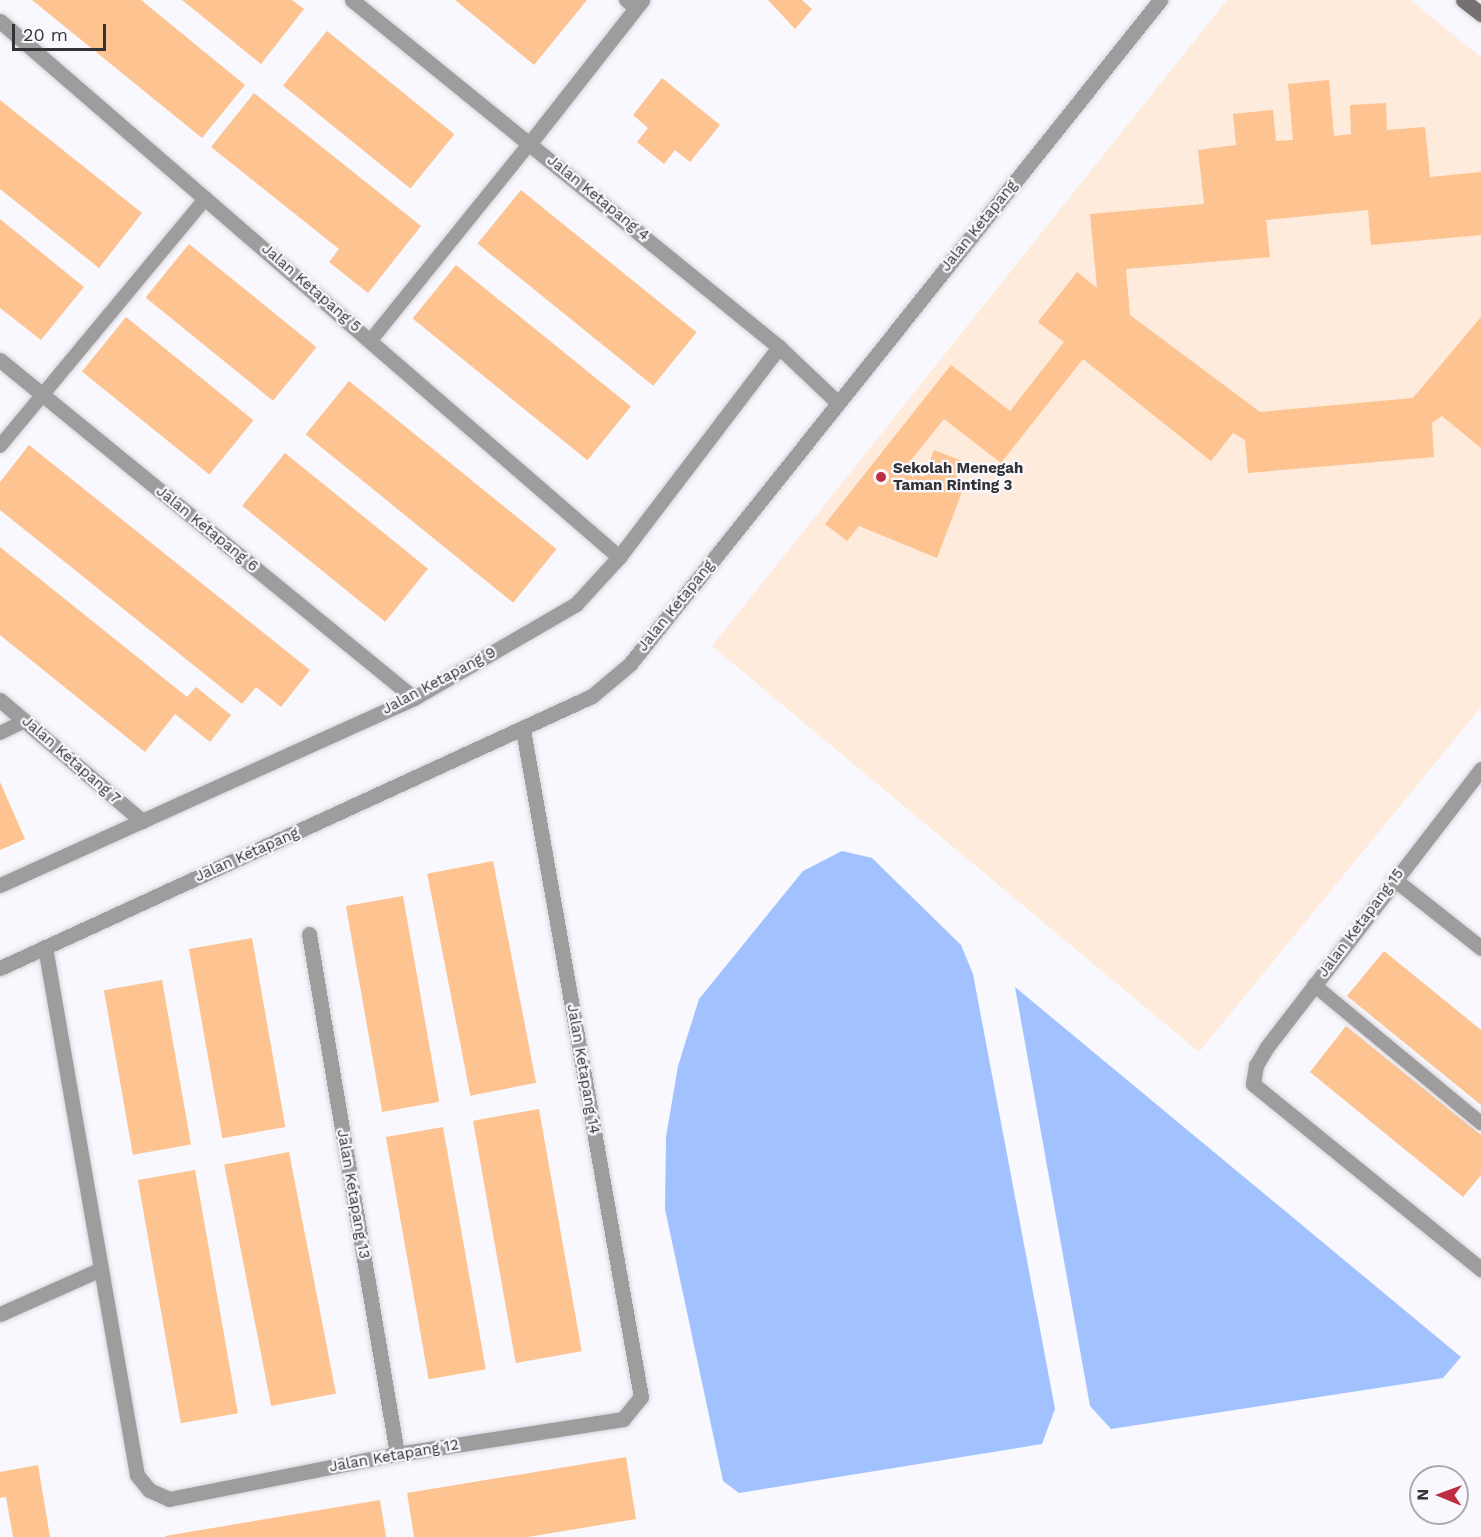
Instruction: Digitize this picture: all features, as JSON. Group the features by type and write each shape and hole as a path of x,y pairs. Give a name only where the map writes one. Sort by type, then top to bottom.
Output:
{"main road":[{"path":"1463,0 1481,14"}],"street":[{"name":"Jalan Ketapang 4","path":"352,0 530,142 779,347 838,403"},
{"name":"Jalan Ketapang","path":"0,968 523,730 592,696 630,664 1160,0"},
{"path":"530,142 634,3"},
{"name":"Jalan Ketapang 5","path":"0,21 619,557"},
{"name":"Jalan Ketapang 9","path":"0,885 414,698 576,604 619,557 779,347"},
{"name":"Jalan Ketapang 6","path":"0,360 414,698"},
{"name":"Jalan Ketapang 7","path":"0,700 142,821"},
{"name":"Jalan Ketapang 14","path":"523,730 642,1397 636,1407"},
{"name":"Jalan Ketapang 15","path":"1481,769 1394,879 1256,1065 1253,1084 1481,1269"},
{"path":"1394,879 1481,948"},
{"name":"Jalan Ketapang 13","path":"309,934 397,1454"},
{"path":"0,1314 99,1270 45,947"},
{"name":"Jalan Ketapang 12","path":"99,1270 137,1475 150,1490 169,1499 397,1454 623,1419 636,1407"}],"lane":[{"path":"371,340 530,142"},
{"path":"0,446 206,198"},
{"path":"0,733 25,721"},
{"path":"1314,985 1481,1122"}],"shaded area":[{"path":"1227,0 1410,0 1481,57 1481,707 1199,1052 712,646"}],"water":[{"path":"842,851 872,858 961,945 973,974 1055,1409 1042,1444 739,1493 723,1481 665,1209 666,1137 678,1066 699,999 803,871"},
{"path":"1015,987 1461,1357 1443,1378 1111,1429 1090,1406"}],"building":[{"path":"32,0 141,0 245,85 202,138"},
{"path":"182,0 292,0 304,9 261,64"},
{"path":"455,0 587,0 534,65"},
{"path":"768,0 802,0 812,9 795,29"},
{"path":"327,31 454,134 410,189 283,85"},
{"path":"662,78 720,125 690,162 675,150 664,164 637,142 648,128 633,115"},
{"path":"1329,80 1334,136 1351,134 1350,105 1386,103 1387,130 1425,127 1430,177 1481,172 1481,235 1371,245 1368,210 1266,220 1270,257 1126,269 1130,315 1260,412 1413,398 1481,317 1481,448 1442,416 1432,423 1434,457 1248,473 1245,440 1233,433 1211,461 1083,359 1001,463 944,419 904,469 924,477 934,450 962,461 952,488 962,492 937,558 859,526 847,541 825,524 951,365 1010,411 1064,342 1038,322 1077,272 1097,288 1090,214 1204,204 1198,150 1236,145 1233,114 1273,110 1276,141 1293,140 1288,84"},
{"path":"254,93 421,226 368,293 329,262 339,249 211,147"},
{"path":"0,100 142,213 99,268 0,189"},
{"path":"521,190 697,332 653,386 478,244"},
{"path":"0,219 84,287 41,340 0,308"},
{"path":"189,244 316,347 273,401 146,298"},
{"path":"456,265 631,407 587,460 413,319"},
{"path":"126,317 253,420 209,475 82,371"},
{"path":"349,381 556,549 513,603 306,435"},
{"path":"29,445 310,670 281,707 256,687 242,704 0,510 0,482"},
{"path":"285,453 428,569 385,622 242,506"},
{"path":"0,547 187,697 196,687 231,715 210,742 175,714 145,752 0,635"},
{"path":"0,782 25,839 0,850"},
{"path":"493,861 536,1083 470,1096 427,874"},
{"path":"403,896 439,1102 382,1112 346,906"},
{"path":"252,938 285,1127 222,1138 189,949"},
{"path":"1384,951 1481,1030 1481,1105 1347,996"},
{"path":"162,980 191,1144 133,1155 104,990"},
{"path":"1346,1026 1481,1135 1481,1175 1463,1197 1310,1072"},
{"path":"539,1109 582,1351 516,1363 473,1121"},
{"path":"443,1127 486,1369 429,1379 386,1137"},
{"path":"289,1152 336,1393 271,1406 224,1165"},
{"path":"195,1170 238,1413 181,1423 138,1180"},
{"path":"626,1457 636,1519 528,1537 414,1537 407,1493"},
{"path":"38,1465 50,1537 13,1537 6,1497 0,1498 0,1472"},
{"path":"380,1500 386,1537 165,1537 165,1536"}],"place":[{"name":"Sekolah Menegah Taman Rinting 3","path":"881,477"}]}
